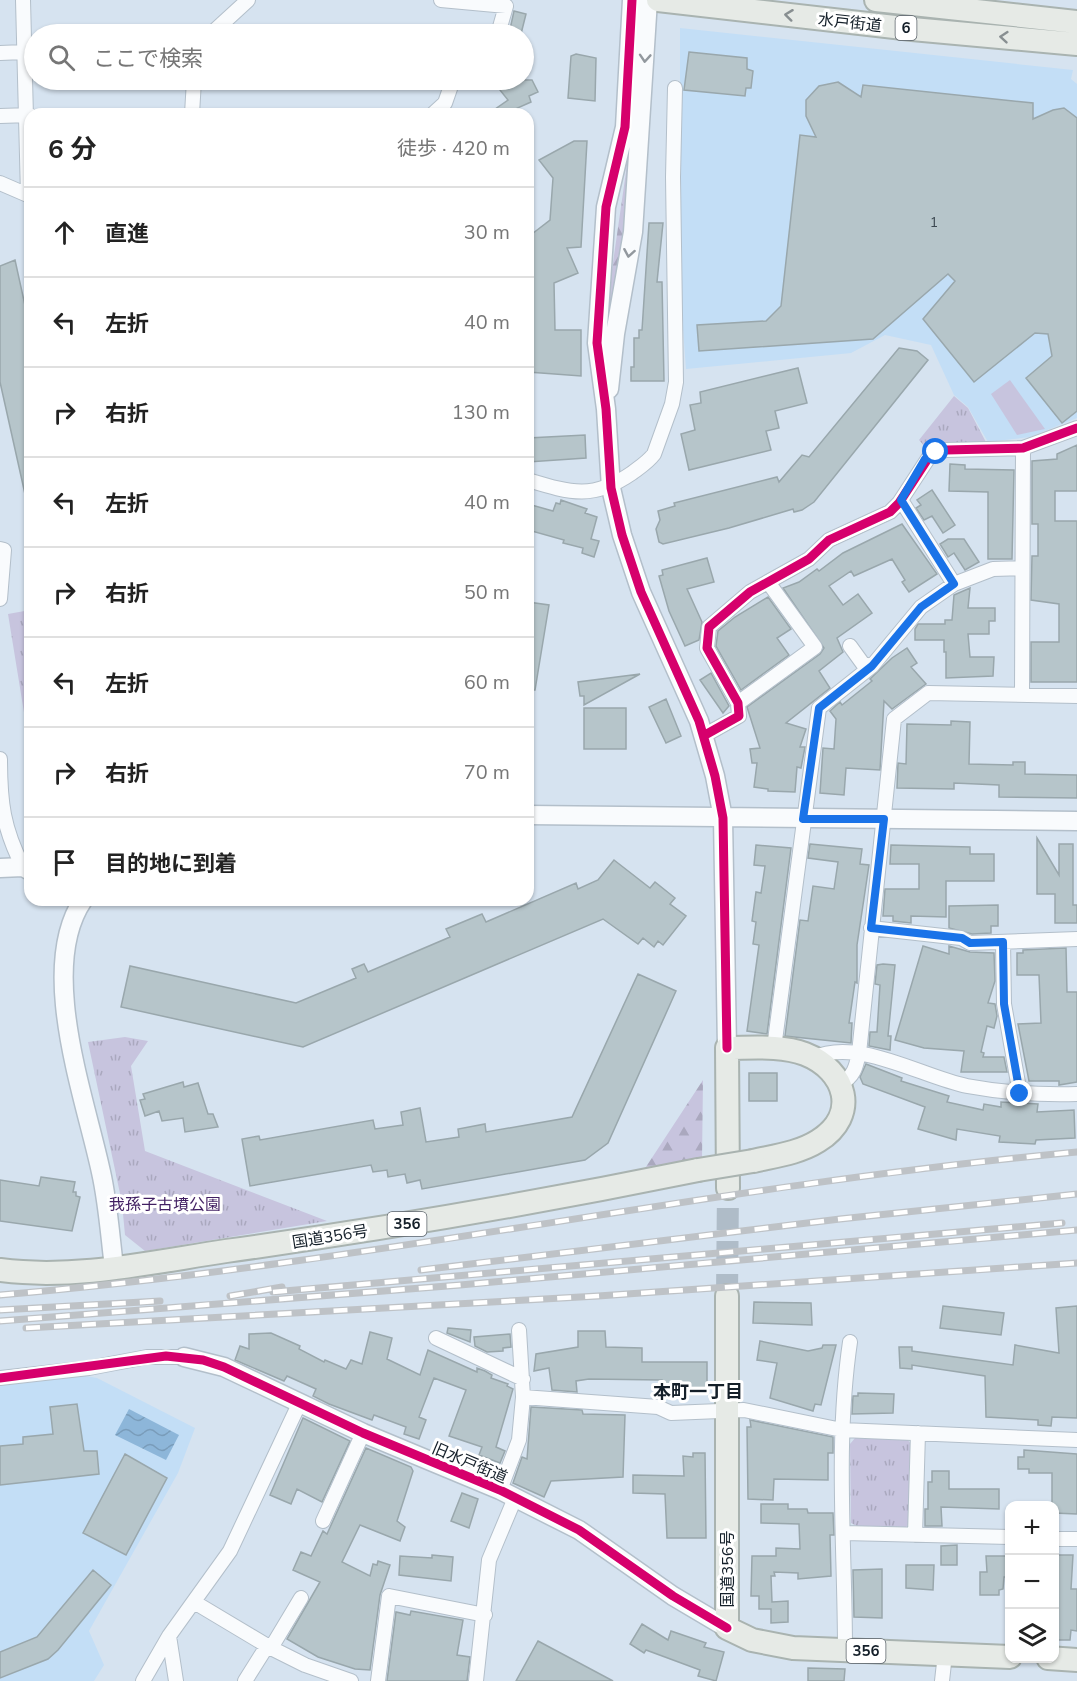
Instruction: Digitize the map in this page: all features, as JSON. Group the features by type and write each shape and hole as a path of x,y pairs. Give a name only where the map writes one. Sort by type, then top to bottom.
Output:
{"highway":[{"name":"水戸街道","path":"658,0 900,28 1077,44"},
{"name":"水戸街道","path":"876,0 1077,22"},
{"path":"728,1188 727,1048 774,1048 794,1051 813,1058 832,1071 840,1084"},
{"name":"国道356号","path":"0,1270 59,1272 114,1267 454,1216 753,1161 803,1148 828,1133 836,1125 843,1107 840,1084"},
{"name":"国道356号","path":"727,1296 727,1628 771,1646 1005,1657"},
{"path":"1059,1659 1077,1660"}],"street":[{"path":"0,53 24,52 23,0"},
{"path":"222,24 248,0"},
{"path":"441,0 506,6 501,24"},
{"path":"632,0 625,127 606,207 598,298 597,343 606,409 610,488 630,565 705,735 723,818 727,1048"},
{"path":"606,409 615,334 633,232 648,0"},
{"path":"534,482 562,490 582,492 610,488 648,461 654,454 674,393 675,88"},
{"path":"26,90 28,108"},
{"path":"192,108 193,90"},
{"path":"440,108 445,103 450,90"},
{"path":"0,116 24,115"},
{"path":"0,183 24,194"},
{"path":"705,735 739,716 738,703 711,660 706,634 712,623 726,611 750,592 809,559 829,540 884,516 901,500 925,459 936,452 1023,448 1077,428"},
{"path":"1022,694 1023,448"},
{"path":"901,500 954,584"},
{"path":"0,549 4,550 0,598"},
{"path":"774,1048 819,708 872,666 921,607 954,584 993,568 1022,568"},
{"path":"738,703 815,647 768,582"},
{"path":"850,646 862,664 872,666"},
{"path":"840,1084 849,1079 856,1068 859,1053 894,719 928,693 1077,696"},
{"path":"0,759 0,806 14,849 24,864"},
{"path":"534,815 1077,821"},
{"path":"0,868 24,869"},
{"path":"78,906 64,949 63,989 80,1090 105,1190 114,1267"},
{"path":"871,928 962,938 970,943 1077,939"},
{"path":"1003,942 1004,1004 1020,1094"},
{"path":"813,1058 828,1051 859,1053 966,1086 1020,1094 1077,1094"},
{"path":"476,1681 489,1560 519,1440 523,1379 519,1330"},
{"path":"436,1338 523,1379"},
{"path":"845,1650 842,1430 843,1386 850,1342"},
{"path":"0,1378 89,1368 147,1357 184,1357"},
{"name":"旧水戸街道","path":"184,1357 224,1367 363,1432 507,1494 579,1530 673,1596 727,1628"},
{"path":"523,1397 657,1407 671,1413 727,1413 744,1410 842,1430 1077,1440"},
{"path":"143,1681 169,1636 231,1551 300,1402"},
{"path":"323,1521 363,1432"},
{"path":"915,1535 918,1433"},
{"path":"844,1533 1005,1537"},
{"path":"1059,1539 1077,1539"},
{"path":"378,1681 389,1596 484,1615"},
{"path":"245,1681 301,1598"},
{"path":"194,1602 269,1647 305,1665 351,1681"},
{"path":"169,1636 176,1681"},
{"path":"942,1681 945,1654"}],"shaded area":[{"path":"680,28 1073,70 1071,79 1077,84 1077,418 1030,437 988,442 968,407 954,395 931,345 885,335 851,353 686,369 680,288"},
{"path":"86,1376 97,1378 195,1428 178,1473 89,1631 104,1665 94,1681 0,1681 0,1386"}],"green space":[{"path":"631,137 631,179 610,336 603,332"},
{"path":"1010,380 1045,429 1017,435 991,394"},
{"path":"954,396 968,408 988,446 927,449 919,440"},
{"path":"24,611 24,713 8,614"},
{"name":"我孫子古墳公園","path":"125,1037 148,1041 131,1066 145,1151 327,1221 145,1251 125,1235 122,1203 88,1042"},
{"path":"703,1080 702,1160 642,1173"},
{"path":"855,1438 908,1440 913,1447 911,1523 906,1527 857,1526 851,1523 850,1444"}],"water":[{"path":"129,1409 179,1435 166,1460 115,1435"}],"building":[{"path":"514,11 526,14 524,24 511,24"},
{"path":"689,52 747,58 747,69 753,71 751,88 746,88 745,96 684,90"},
{"path":"576,54 596,58 595,101 568,98 571,56"},
{"path":"838,82 861,97 863,85 1033,103 1033,119 1064,108 1077,118 1077,411 1062,423 1026,378 1052,356 1048,334 1035,333 974,382 923,319 955,281 948,274 873,339 699,351 697,325 766,321 781,306 800,135 816,137 806,116 806,100 819,86"},
{"path":"534,84 538,92 529,96 531,102 518,108 497,108 508,100 500,90 534,90"},
{"path":"574,141 587,141 581,247 567,248 578,273 554,283 555,330 581,330 581,376 534,372 534,232 550,220 553,178 539,160"},
{"path":"649,223 663,223 657,282 662,282 664,381 631,381 631,367 634,367 634,338 639,338 639,330 642,330"},
{"path":"15,260 24,301 24,490 0,382 0,266"},
{"path":"899,348 917,351 928,360 814,502 802,510 794,512 793,509 729,528 663,544 659,542 656,529 660,520 658,511 675,506 674,503 777,477 779,482 802,455 809,457"},
{"path":"798,368 807,403 775,411 779,428 766,431 771,450 689,470 681,434 695,430 690,405 701,403 700,392"},
{"path":"585,435 586,458 534,462 534,438"},
{"path":"1077,445 1077,491 1055,491 1055,521 1077,521 1077,682 1031,682 1031,642 1059,642 1059,604 1031,600 1032,556 1038,556 1038,524 1032,524 1032,461 1057,459 1057,454"},
{"path":"950,464 965,465 965,469 1014,470 1012,559 988,559 988,492 949,491"},
{"path":"932,490 955,525 943,533 932,516 924,520 916,508 921,505 917,500"},
{"path":"561,500 587,509 585,513 597,517 591,539 599,541 594,557 582,553 583,548 534,532 534,506 553,511 556,503 560,504"},
{"path":"902,524 937,574 909,592 902,582 905,580 892,559 854,576 851,571 829,586 843,605 858,594 872,613 837,638 843,652 819,671 830,688 786,723 806,729 800,747 805,747 801,768 797,767 795,792 768,791 768,789 754,787 757,763 752,763 750,749 760,748 747,707 820,654 824,648 783,588 799,582 817,569 819,571 843,553"},
{"path":"948,539 964,539 979,562 965,570 954,553 948,557 940,544"},
{"path":"707,558 714,582 687,589 702,622 699,640 685,646 669,611 659,576 663,575 662,570"},
{"path":"970,588 968,608 995,608 995,621 989,621 989,634 968,634 970,657 994,657 993,676 946,678 944,640 915,640 915,629 918,624 945,624 945,620 952,620 954,595"},
{"path":"768,597 791,629 777,638 789,655 741,690 716,646 718,631 735,617"},
{"path":"534,603 549,605 534,690"},
{"path":"907,648 917,663 911,667 926,684 892,709 884,701 880,770 846,768 844,795 820,793 823,748 834,749 836,719 830,711 840,702 842,705 872,681 870,679 892,658"},
{"path":"711,673 729,706 723,713 700,680"},
{"path":"640,674 584,705 584,696 580,696 578,682"},
{"path":"666,699 681,736 666,743 649,707"},
{"path":"584,708 626,708 626,749 584,749"},
{"path":"951,721 970,722 969,764 1013,765 1013,762 1025,762 1025,774 1077,775 1077,798 999,797 999,785 954,783 954,789 897,788 898,763 906,764 907,724 951,725"},
{"path":"1037,838 1059,875 1059,844 1073,844 1073,905 1077,905 1077,923 1055,923 1055,894 1037,894"},
{"path":"810,844 862,849 860,864 869,865 857,945 857,983 855,982 849,1023 852,1023 851,1043 785,1036 800,920 808,921 813,886 834,889 838,862 808,858"},
{"path":"756,845 791,848 767,1034 747,1031 759,945 753,944 756,922 752,921 756,892 761,893 765,866 754,865"},
{"path":"891,845 970,847 970,854 994,854 994,881 946,881 946,917 911,916 911,923 893,921 893,916 883,916 885,889 919,889 919,864 890,864"},
{"path":"614,860 650,888 655,882 675,898 670,904 686,916 663,945 658,941 654,947 643,938 638,944 603,919 303,1047 121,1007 130,966 296,1003 356,978 352,969 364,964 368,972 450,937 446,929 482,914 486,922 523,906 534,906 534,901 576,883 578,889 598,880"},
{"path":"998,905 998,926 991,926 991,933 972,934 949,928 949,906"},
{"path":"923,946 949,954 949,946 970,952 994,953 995,981 988,1003 995,1004 997,1016 994,1028 987,1026 981,1052 984,1053 983,1057 1004,1057 1007,1072 961,1072 964,1051 924,1048 895,1040"},
{"path":"1066,948 1067,992 1077,992 1077,1082 1059,1085 1059,1081 1029,1081 1018,1024 1041,1023 1039,975 1017,975 1017,953 1023,953 1023,950"},
{"path":"877,965 895,965 888,1036 891,1036 890,1050 869,1046 870,1032 877,1032 880,985 875,984"},
{"path":"638,974 676,991 608,1143 585,1160 422,1189 420,1180 407,1183 405,1174 388,1177 387,1170 373,1172 371,1165 250,1186 242,1139 259,1136 260,1140 373,1120 375,1129 403,1125 401,1112 420,1108 426,1142 459,1137 458,1129 485,1124 486,1132 572,1117"},
{"path":"866,1064 902,1078 901,1081 949,1096 947,1102 983,1110 984,1104 1001,1107 1001,1102 1038,1104 1037,1112 1074,1110 1075,1138 1036,1140 1035,1144 999,1142 1000,1136 957,1129 956,1140 918,1129 925,1107 863,1084 860,1077"},
{"path":"749,1073 777,1073 777,1101 749,1101"},
{"path":"183,1082 184,1087 198,1083 208,1114 213,1114 218,1127 185,1132 183,1118 162,1121 159,1111 145,1116 140,1100 145,1099 143,1094"},
{"path":"41,1177 75,1182 73,1192 80,1197 72,1231 0,1221 0,1180 39,1186"},
{"path":"754,1302 811,1303 812,1325 753,1323"},
{"path":"943,1306 1004,1313 1001,1335 940,1328"},
{"path":"1077,1306 1077,1418 1052,1417 1051,1426 1038,1425 1038,1420 986,1417 985,1376 912,1365 912,1369 900,1368 899,1347 912,1347 912,1351 1013,1365 1015,1345 1059,1353 1056,1308"},
{"path":"448,1328 471,1330 470,1342 447,1333"},
{"path":"578,1331 605,1331 606,1347 642,1348 642,1362 707,1362 707,1394 662,1394 662,1380 589,1379 576,1381 577,1392 552,1390 549,1368 534,1371 536,1354 578,1347"},
{"path":"370,1332 392,1338 387,1359 420,1375 428,1350 477,1372 477,1368 485,1371 492,1375 491,1378 508,1384 507,1386 513,1389 496,1447 505,1451 500,1463 479,1455 482,1447 449,1436 466,1390 434,1378 419,1417 426,1420 419,1439 404,1434 406,1427 374,1415 372,1420 329,1404 313,1396 316,1389 287,1376 284,1381 235,1360 240,1346 249,1349 249,1334 271,1333 300,1346 299,1349 324,1362 325,1360 346,1369 351,1360 362,1364"},
{"path":"510,1334 511,1347 503,1348 503,1351 487,1352 475,1346 474,1337"},
{"path":"760,1341 808,1351 822,1348 823,1345 836,1345 821,1405 815,1404 813,1411 770,1398 777,1363 757,1360"},
{"path":"858,1393 894,1394 893,1413 852,1414 853,1396 858,1396"},
{"path":"77,1404 84,1451 97,1451 99,1474 0,1485 0,1446 23,1444 23,1437 53,1434 50,1407"},
{"path":"531,1407 582,1410 583,1414 625,1415 623,1477 551,1481 544,1497 513,1483 522,1457 527,1459"},
{"path":"303,1418 350,1441 322,1502 297,1489 291,1504 270,1495"},
{"path":"750,1420 833,1437 833,1453 828,1453 828,1480 774,1479 773,1500 748,1499 747,1427 751,1427"},
{"path":"366,1448 411,1467 413,1471 397,1521 405,1527 400,1541 360,1525 342,1562 370,1576 373,1564 377,1565 378,1561 390,1565 380,1595 370,1670 355,1669 318,1657 287,1639 320,1582 293,1570 301,1552 311,1556 323,1531 327,1534"},
{"path":"1024,1450 1077,1454 1077,1514 1059,1513 1059,1501 1052,1501 1052,1473 1029,1473 1029,1469 1018,1469 1018,1457 1024,1457"},
{"path":"693,1453 705,1453 706,1538 667,1538 665,1494 633,1493 633,1475 684,1476 683,1456 693,1457"},
{"path":"125,1454 167,1478 126,1555 83,1533"},
{"path":"932,1471 949,1471 949,1489 999,1489 999,1509 941,1507 942,1526 925,1526 925,1509 928,1509 928,1482 932,1482"},
{"path":"462,1493 478,1499 469,1528 451,1521"},
{"path":"761,1504 788,1504 788,1509 807,1509 808,1513 833,1513 834,1535 830,1535 831,1576 798,1579 798,1573 774,1572 775,1576 771,1576 772,1602 788,1601 788,1622 771,1623 771,1609 759,1609 759,1596 751,1596 752,1556 776,1556 776,1548 800,1549 799,1524 761,1523"},
{"path":"957,1545 957,1565 941,1565 941,1546"},
{"path":"432,1555 453,1557 451,1581 399,1575 400,1556 432,1558"},
{"path":"1059,1555 1073,1555 1071,1589 1077,1589 1077,1631 1071,1630 1070,1640 1059,1640"},
{"path":"986,1556 1005,1556 1005,1577 1003,1589 999,1590 999,1595 980,1595 980,1572 987,1572"},
{"path":"906,1565 934,1565 933,1590 906,1588"},
{"path":"882,1569 882,1618 854,1617 853,1570"},
{"path":"93,1570 111,1585 58,1650 48,1659 0,1678 0,1652 37,1637"},
{"path":"411,1611 463,1620 457,1655 470,1657 467,1681 387,1681 396,1612 410,1615"},
{"path":"642,1624 668,1640 671,1631 706,1643 704,1647 724,1652 716,1681 698,1676 700,1670 646,1650 644,1653 630,1644"},
{"path":"538,1641 613,1681 516,1681"},
{"path":"808,1668 845,1669 844,1681 808,1681"}],"tunnel":[{"path":"727,1296 728,1188"}],"railway":[{"path":"0,1295 135,1282 270,1265 807,1184 942,1166 1077,1152"},
{"path":"421,1270 840,1219 1077,1194"},
{"path":"273,1292 1062,1223"},
{"path":"0,1321 460,1285 1077,1230"},
{"path":"26,1328 598,1296 1077,1263"},
{"path":"230,1296 282,1287"},
{"path":"0,1310 160,1301"}],"cycle path":[{"path":"632,0 625,127 606,207 597,343 606,409 611,488 622,535 641,592 699,721 715,776 723,818 727,1048"},
{"path":"705,735 739,716 738,703 707,648 709,627 750,592 809,559 829,540 890,512 899,503 931,454 946,450 1023,448 1077,428"},
{"path":"0,1378 166,1356 203,1360 224,1367 363,1433 500,1490 579,1530 673,1596 727,1628"}],"district":[{"name":"本町一丁目","path":"698,1392"}],"route":[{"path":"936,452 925,459 901,500 954,584 921,607 872,666 819,708 803,819 884,819 871,928 962,938 970,943 1003,942 1004,1004 1020,1094"}]}
